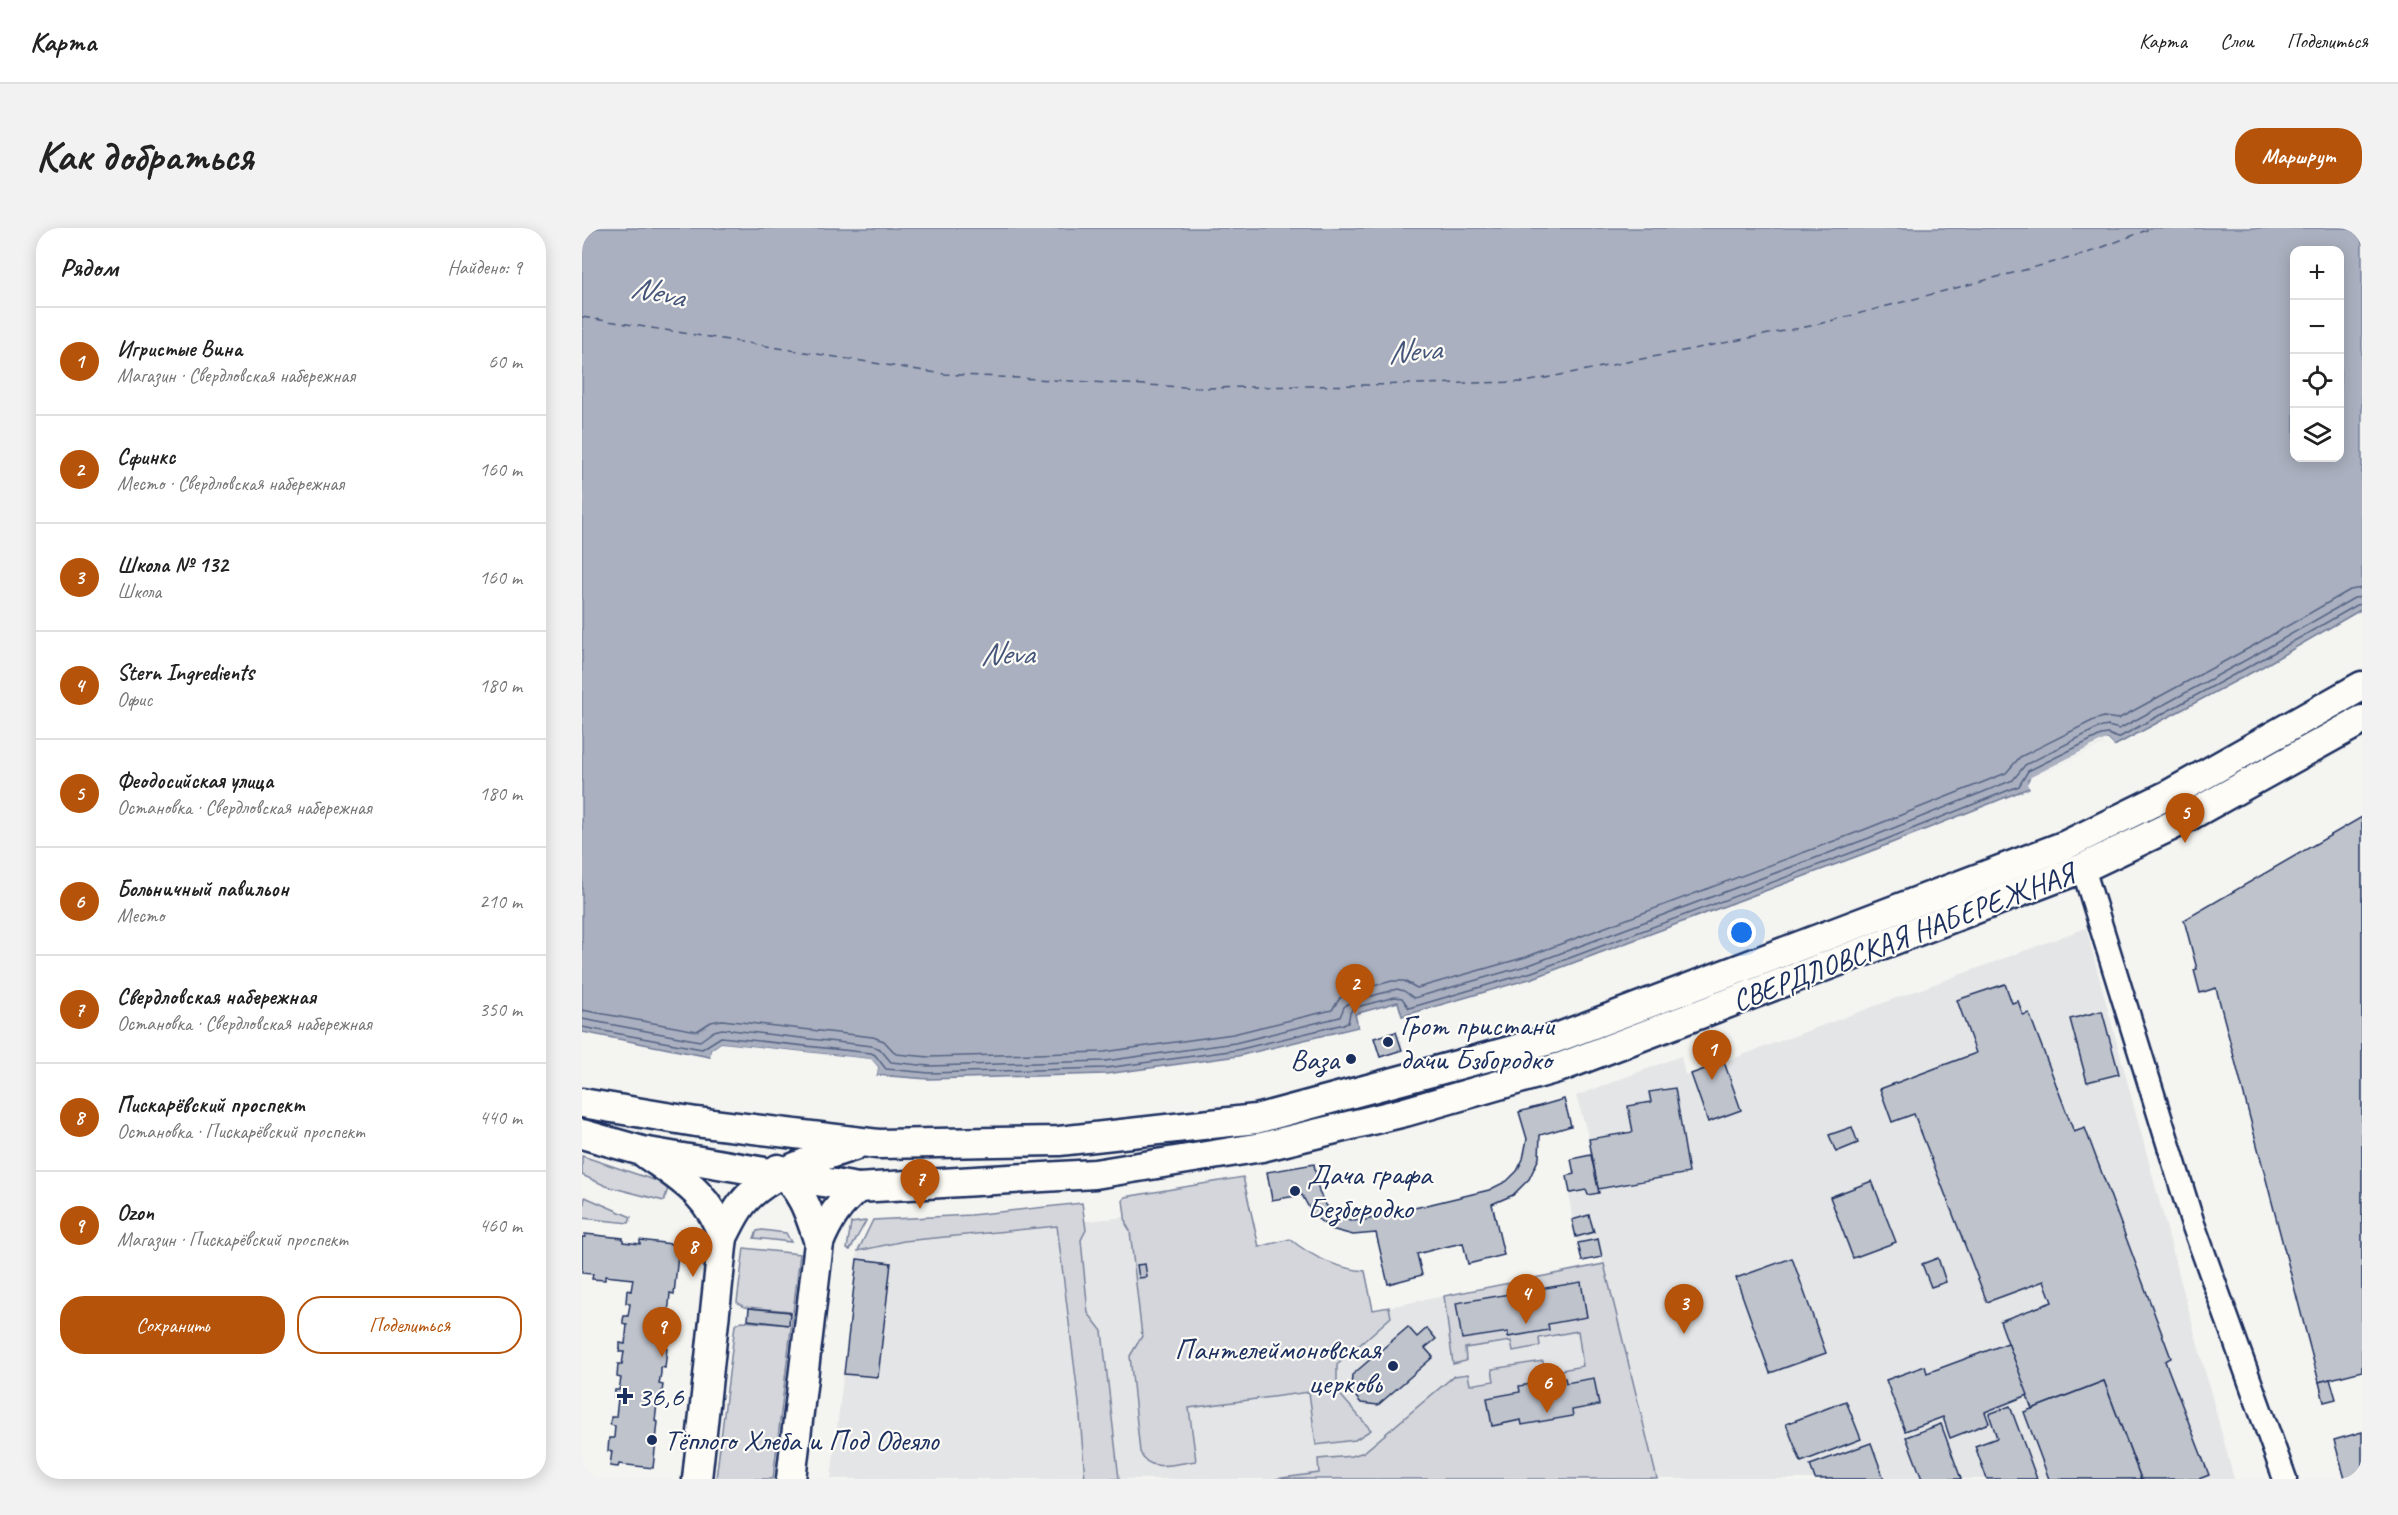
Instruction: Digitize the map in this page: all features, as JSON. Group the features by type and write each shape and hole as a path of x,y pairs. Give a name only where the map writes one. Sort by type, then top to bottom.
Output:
{"main road":[{"name":"СВЕРДЛОВСКАЯ НАБЕРЕЖНАЯ","path":"582,1103 696,1122 863,1143 1059,1141 1256,1119 1554,1039 2066,845 2170,794 2362,686"},
{"name":"СВЕРДЛОВСКАЯ НАБЕРЕЖНАЯ","path":"582,1134 642,1151 858,1188 1117,1172 1262,1147 1405,1112 1561,1067 2083,868 2173,825 2362,720"},
{"name":"СВЕРДЛОВСКАЯ НАБЕРЕЖНАЯ","path":"696,1122 737,1140 762,1155 784,1174"},
{"name":"СВЕРДЛОВСКАЯ НАБЕРЕЖНАЯ","path":"784,1174 819,1157 863,1143"},
{"path":"642,1151 703,1197 723,1237"},
{"path":"697,1479 723,1237 742,1204 761,1185 784,1174 795,1185 808,1206 819,1243"},
{"path":"791,1479 819,1243 829,1219 842,1202 858,1188"}],"street":[{"path":"2083,868 2193,1224 2284,1479"}],"shaded area":[{"path":"2086,928 2234,1479 831,1479 858,1251 904,1241 1125,1217 1245,1196 1259,1247 1290,1239 1308,1254 1346,1269 1365,1271 1373,1310 1603,1265 1598,1239 1578,1243 1576,1237 1594,1232 1589,1215 1572,1220 1567,1176 1574,1174 1571,1159 1591,1155 1589,1139 1576,1096 1681,1056 1685,1075 1691,1074"},
{"path":"582,1156 669,1185 664,1201 606,1186 582,1175"},
{"path":"1243,1177 1259,1247 1290,1239 1307,1252 1325,1261 1365,1271 1373,1310 1389,1307 1391,1317 1337,1365 1337,1391 1371,1430 1355,1440 1316,1445 1309,1392 1189,1408 1196,1461 1164,1466 1149,1463 1140,1452 1130,1356 1142,1336 1130,1231 1126,1224 1123,1200 1125,1197"},
{"path":"585,1197 631,1217 629,1223 582,1218"},
{"path":"1082,1203 1086,1230 1081,1240 1088,1313 1102,1331 1119,1479 1085,1479 1079,1403 1057,1226 904,1241 858,1251 873,1220 971,1215"},
{"path":"866,1221 850,1250 847,1249 851,1223"},
{"path":"757,1231 786,1233 791,1242 754,1238"},
{"path":"744,1248 800,1254 773,1479 716,1479 735,1325 742,1321 789,1325 790,1311 744,1307 737,1302"},
{"path":"1604,1264 1657,1479 1275,1479 1319,1473 1318,1459 1352,1456 1364,1452 1454,1376 1468,1374 1470,1385 1494,1381 1492,1369 1543,1361 1545,1373 1583,1366 1578,1331 1539,1338 1540,1346 1513,1351 1511,1341 1465,1348 1466,1361 1453,1364 1444,1296"}],"water":[{"name":"Neva","path":"582,228 2362,228 2362,609 2262,667 2114,746 2108,740 2028,780 2029,788 1874,850 1533,978 1402,1016 1398,1002 1355,1014 1358,1027 1238,1056 1106,1074 928,1079 877,1075 878,1067 870,1059 721,1043 711,1050 710,1057 582,1032"}],"pier":[{"path":"2108,740 2114,746 2112,748 2104,743 2033,779 2029,788 2027,784 2031,777"},
{"path":"721,1043 871,1059 878,1067 877,1075 874,1074 875,1068 869,1062 721,1046 713,1052 713,1057 710,1057 711,1050"}],"building":[{"path":"2362,817 2362,1371 2319,1382 2216,988 2200,993 2194,970 2197,969 2184,920"},
{"path":"2005,984 2012,1003 2018,1001 2023,1015 2029,1013 2074,1132 2085,1128 2171,1358 2165,1361 2209,1475 2199,1479 2141,1479 2104,1381 2032,1409 2000,1321 2052,1302 2044,1281 1987,1302 1914,1114 1892,1122 1880,1089 1976,1053 1957,1000"},
{"path":"2102,1011 2119,1074 2087,1082 2070,1019"},
{"name":"Грот пристани дачи Бзбородко","path":"1396,1032 1402,1050 1380,1057 1374,1038"},
{"path":"1724,1062 1741,1110 1708,1122 1691,1074"},
{"path":"1675,1088 1689,1173 1598,1189 1589,1139 1633,1132 1628,1106 1651,1102 1649,1092"},
{"name":"Дача графа Безбородко","path":"1564,1099 1571,1126 1540,1135 1539,1158 1529,1179 1513,1195 1492,1204 1504,1255 1468,1264 1463,1243 1440,1248 1417,1254 1422,1275 1388,1284 1376,1233 1353,1235 1331,1229 1313,1215 1302,1195 1272,1200 1267,1172 1314,1164 1319,1192 1326,1205 1336,1215 1350,1221 1365,1220 1489,1190 1507,1181 1517,1171 1523,1159 1527,1139 1519,1112"},
{"path":"1852,1127 1858,1143 1836,1152 1829,1135"},
{"path":"1591,1155 1599,1193 1588,1195 1586,1190 1570,1193 1567,1176 1574,1174 1571,1159"},
{"path":"1872,1181 1896,1242 1853,1258 1830,1197"},
{"path":"1589,1215 1594,1232 1576,1237 1572,1220"},
{"path":"585,1234 623,1238 623,1242 640,1244 640,1240 679,1245 674,1294 670,1293 669,1331 666,1330 664,1342 664,1347 667,1348 665,1368 661,1367 659,1384 663,1385 660,1404 657,1404 655,1421 658,1422 653,1468 619,1464 618,1467 610,1466 612,1451 608,1451 609,1438 614,1438 615,1426 610,1425 611,1417 616,1417 618,1398 614,1398 615,1390 619,1390 621,1378 617,1377 618,1364 622,1364 624,1352 619,1352 620,1343 625,1344 627,1325 623,1324 623,1320 624,1316 628,1316 630,1304 626,1303 627,1290 631,1291 633,1279 605,1276 605,1280 592,1279 593,1274 582,1273 582,1237 585,1237"},
{"path":"1598,1239 1602,1257 1582,1261 1578,1243"},
{"path":"1792,1258 1826,1353 1770,1373 1736,1278"},
{"path":"1938,1258 1946,1282 1931,1287 1922,1264"},
{"path":"857,1259 891,1263 878,1377 844,1374"},
{"path":"1145,1264 1147,1277 1139,1278 1137,1265"},
{"path":"1581,1282 1587,1317 1548,1324 1549,1330 1508,1337 1508,1332 1462,1339 1456,1303"},
{"path":"749,1308 790,1312 789,1325 748,1320"},
{"name":"Пантелеймоновская церковь","path":"1408,1327 1417,1337 1427,1328 1436,1339 1425,1348 1433,1357 1378,1405 1361,1403 1351,1391 1352,1375"},
{"path":"2008,1343 2028,1395 1985,1412 1989,1423 1950,1438 1943,1417 1905,1431 1886,1380 1925,1366 1927,1373"},
{"path":"1565,1378 1566,1383 1594,1378 1599,1405 1572,1410 1573,1416 1522,1425 1521,1420 1492,1426 1487,1398 1520,1392 1519,1386"},
{"path":"2330,1379 2336,1399 2324,1402 2319,1382"},
{"path":"2104,1381 2141,1479 2049,1479 2024,1412"},
{"path":"1846,1401 1861,1439 1801,1462 1786,1424"},
{"path":"2010,1406 2037,1479 1987,1479 1975,1446 1997,1438 1989,1414"},
{"path":"1941,1424 1961,1479 1922,1479 1906,1437"},
{"path":"2362,1432 2362,1479 2345,1479 2334,1440"},
{"path":"1871,1443 1884,1479 1815,1479 1810,1465"}],"ferry route":[{"path":"582,317 944,374 1201,388 1525,382 1815,325 2085,254 2152,228"}],"place":[{"name":"Феодосийская улица","path":"2185,843"},
{"name":"Сфинкс","path":"1355,1014"},
{"name":"Грот пристани дачи Бзбородко","path":"1388,1042"},
{"name":"Ваза","path":"1351,1059"},
{"name":"Игристые Вина","path":"1712,1080"},
{"name":"Дача графа Безбородко","path":"1295,1191"},
{"name":"Свердловская набережная","path":"920,1209"},
{"name":"Пискарёвский проспект","path":"693,1277"},
{"name":"Stern Ingredients","path":"1526,1324"},
{"name":"Школа № 132","path":"1684,1334"},
{"name":"Ozon","path":"662,1357"},
{"name":"Пантелеймоновская церковь","path":"1393,1366"},
{"name":"36,6","path":"625,1396"},
{"name":"Больничный павильон","path":"1547,1413"},
{"name":"Тёплого Хлеба и Под Одеяло","path":"652,1440"}]}
